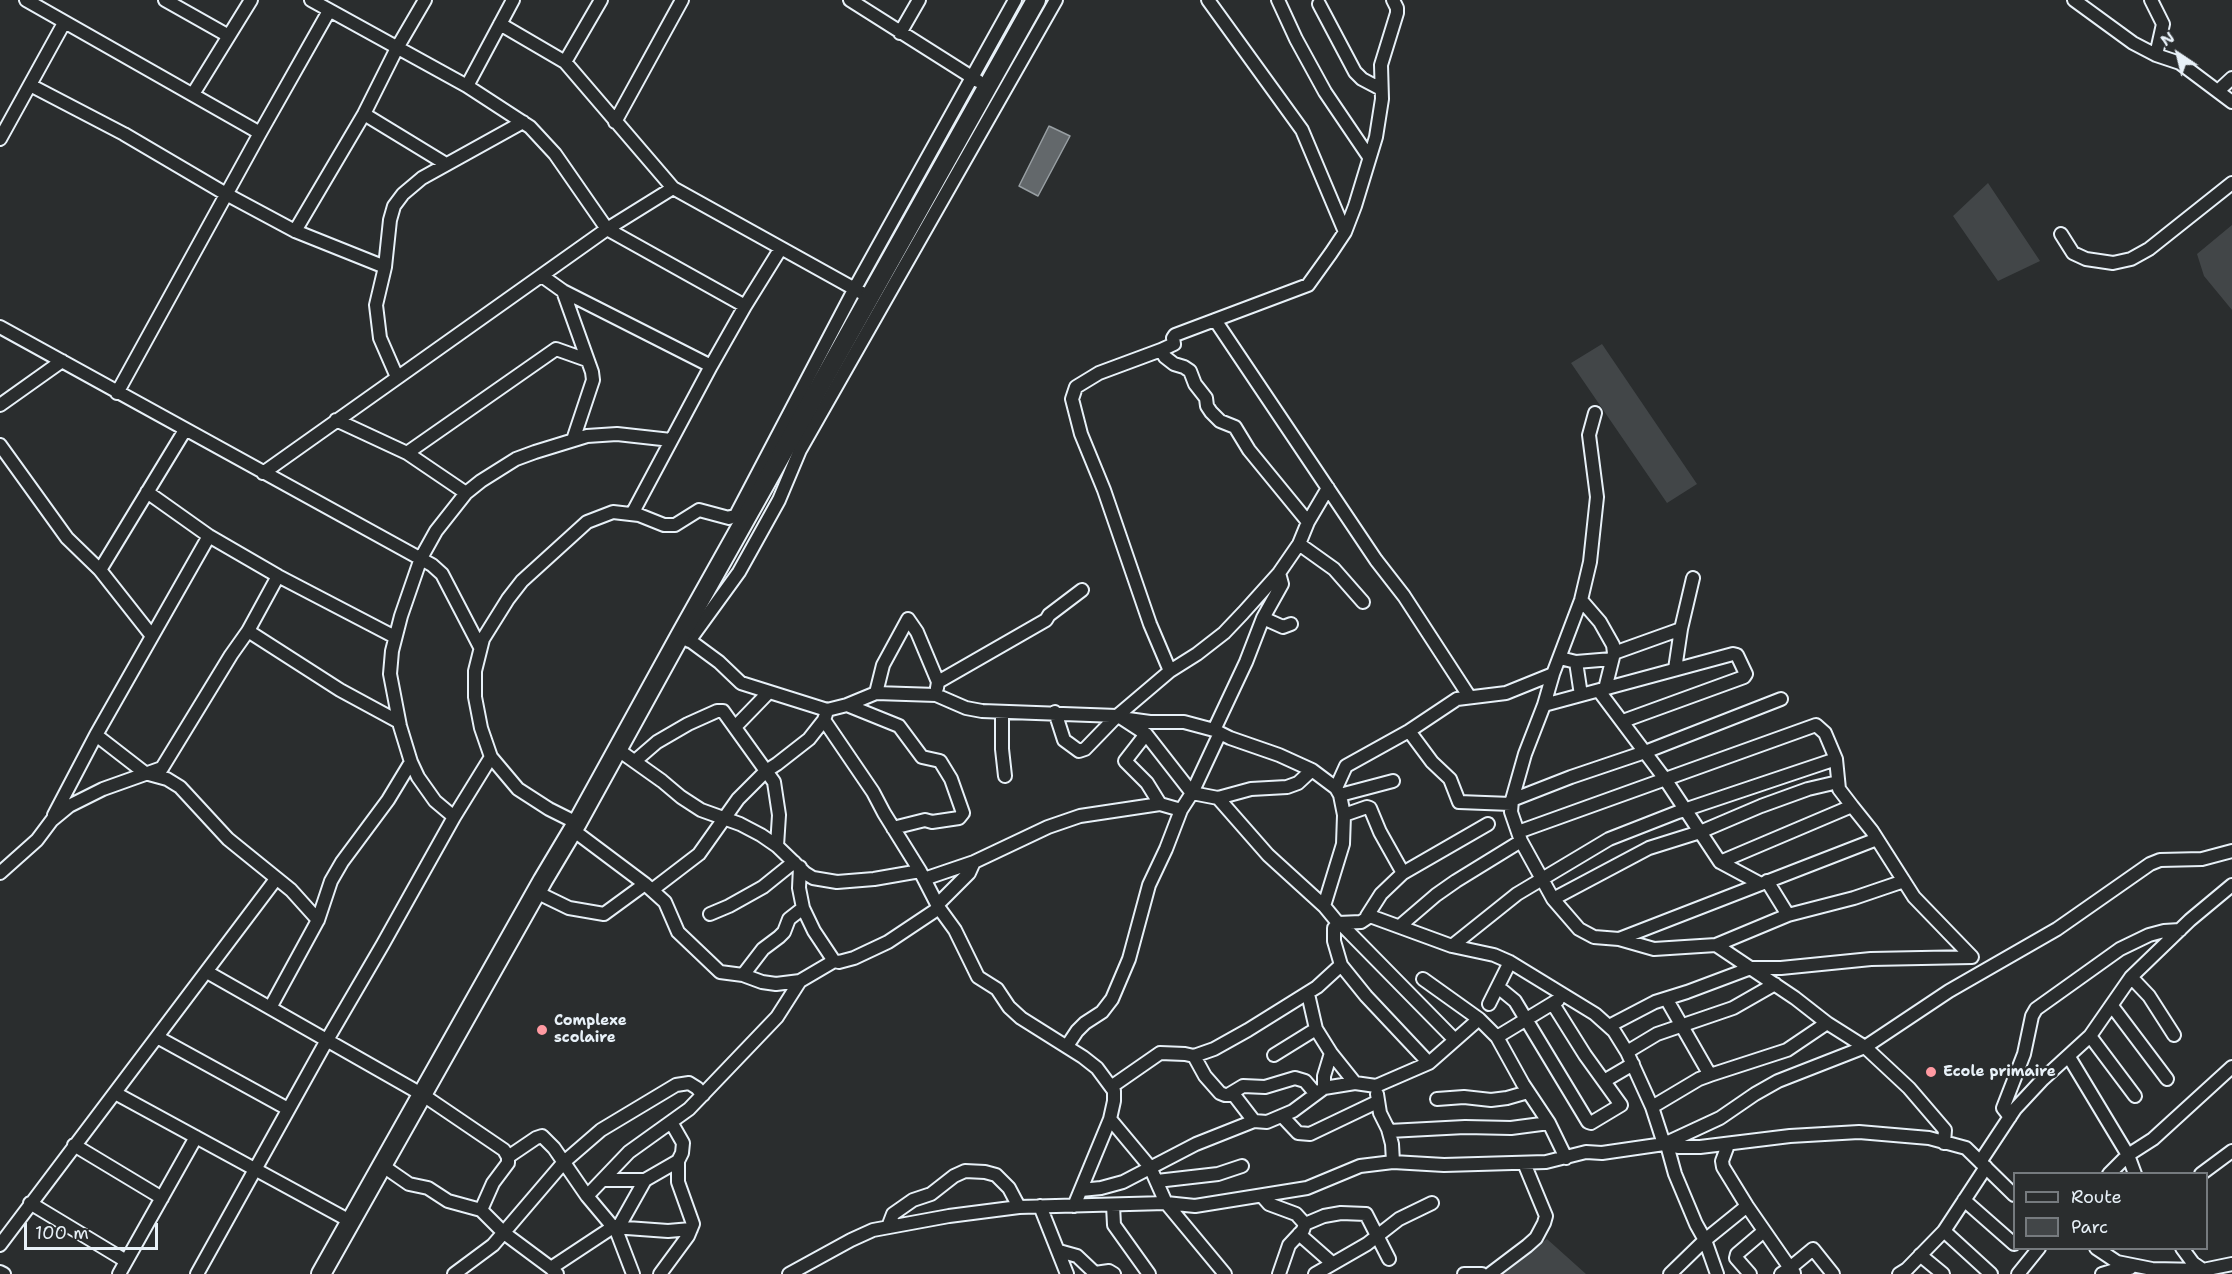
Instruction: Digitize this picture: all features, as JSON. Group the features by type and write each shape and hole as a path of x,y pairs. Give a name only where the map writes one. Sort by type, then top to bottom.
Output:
{"highway":[{"path":"321,1274 617,749 685,637 862,293 980,82 1036,0"}],"street":[{"path":"26,0 260,133"},
{"path":"165,0 228,35"},
{"path":"193,94 250,0"},
{"path":"310,0 467,86 523,122 555,154 607,229 744,306"},
{"path":"295,231 364,114 397,48 425,0"},
{"path":"467,86 513,0"},
{"path":"565,62 601,0"},
{"path":"615,122 682,0"},
{"path":"850,0 980,82 1015,0"},
{"path":"900,33 919,0"},
{"path":"1056,0 800,450 779,500 739,572 685,637 719,662 736,680 826,715 922,875 938,906 955,930 978,977 997,989 1010,1007 1021,1017 1097,1068 1111,1087 1114,1101 1110,1119 1074,1206"},
{"path":"1225,0 1210,2 1302,130 1345,232"},
{"path":"1278,0 1325,92 1369,157"},
{"path":"1170,671 1150,624 1104,490 1081,434 1072,399 1076,387 1088,379 1174,344 1174,336 1308,285 1345,232 1355,206 1380,116 1381,65 1397,13 1392,0"},
{"path":"2074,0 2133,43 2156,55 2180,63 2232,102"},
{"path":"2151,0 2163,24 2156,55"},
{"path":"1321,1 1355,72 1362,79 1381,89"},
{"path":"117,393 329,11"},
{"path":"0,140 64,23"},
{"path":"500,24 565,62 673,188 862,293 736,515 729,518 699,510 675,525 664,525 632,514 613,512 584,524 522,581 489,629 480,647 475,671 475,697 481,728 491,757 518,789 575,827 648,887 666,904 678,932 720,972 743,975 776,984 800,981 834,961"},
{"path":"2218,91 2232,78"},
{"path":"30,85 124,134 226,194 295,231 386,267"},
{"path":"364,114 446,164"},
{"path":"397,377 380,338 376,305 386,267 390,220 394,206 409,189 446,164 523,122"},
{"path":"2061,234 2073,253 2086,259 2113,263 2130,259 2149,249 2232,183"},
{"path":"263,473 607,229 673,188"},
{"path":"632,514 744,306 780,248"},
{"path":"542,276 563,291 711,366"},
{"path":"563,291 593,380 573,440"},
{"path":"1215,320 1376,560 1404,596 1469,696"},
{"path":"0,327 421,558 442,574 480,647"},
{"path":"407,453 556,349 587,360"},
{"path":"1161,350 1165,357 1174,364 1190,371 1195,384 1206,398 1208,408 1215,417 1234,426 1249,450 1308,522"},
{"path":"0,405 62,362"},
{"path":"1595,413 1588,435 1597,497 1590,562 1581,600 1553,674 1545,705 1525,754 1511,812 1520,837 1553,899 1579,929 1594,937 1619,939 1654,950 1716,945 1788,915 1854,898 1904,881"},
{"path":"336,420 407,453 466,493"},
{"path":"100,570 185,430"},
{"path":"454,817 435,801 418,777 411,762 399,722 390,674 395,637 421,558 444,519 466,493 516,459 587,436 617,434 671,440"},
{"path":"0,445 67,538 100,570 152,636"},
{"path":"1055,712 1064,740 1080,751 1085,749 1170,671 1224,633 1279,573 1299,544 1308,522 1328,488"},
{"path":"147,492 209,536 278,576 395,637"},
{"path":"0,873 37,840 51,820 96,735 209,536"},
{"path":"1299,544 1334,569 1363,602"},
{"path":"1067,1047 1084,1023 1102,1012 1112,999 1128,959 1149,885 1181,810 1192,793 1263,618 1282,584 1279,573"},
{"path":"51,820 69,806 87,797 162,768 225,664 248,631 278,576"},
{"path":"1675,669 1681,629 1693,578"},
{"path":"938,682 1046,620 1049,615 1082,590"},
{"path":"1581,600 1611,640 1613,656 1602,690"},
{"path":"1263,618 1283,627 1291,624"},
{"path":"876,693 883,665 908,619 917,632 938,682 936,695"},
{"path":"1560,658 1576,662 1613,656 1681,629"},
{"path":"248,631 340,690 399,722"},
{"path":"1545,705 1735,654 1746,674 1744,677 1623,722"},
{"path":"1576,662 1581,695"},
{"path":"1324,906 1343,843 1344,815 1338,792 1345,768 1409,731 1448,703 1469,696 1506,693 1553,674"},
{"path":"1602,690 1686,809 1720,862 1764,883 1788,915"},
{"path":"736,726 769,692"},
{"path":"536,892 569,909 604,914 699,854 738,799 766,771 809,739 826,715 876,693 936,695 966,708 1002,712 1055,712 1120,717 1150,722 1184,722 1217,731 1312,770 1338,792"},
{"path":"1409,731 1432,762 1450,778 1460,802 1512,802 1571,777 1645,753 1780,699"},
{"path":"847,705 899,726 922,757 940,761 951,779 963,813 959,818 932,822 924,820 893,828"},
{"path":"635,761 647,749 688,724 719,710 723,711 736,726 774,782 779,815 777,846"},
{"path":"1002,712 1005,776"},
{"path":"1120,717 1146,734 1192,793 1218,798 1251,789 1287,787 1298,783 1312,770"},
{"path":"1401,926 1436,895 1520,837 1665,779 1816,725 1825,733 1836,759 1841,793 1877,838 1914,897 1972,957 1990,967"},
{"path":"1146,734 1125,760 1147,783 1160,804"},
{"path":"96,735 146,773 167,779 180,787 228,839 291,890 318,920"},
{"path":"617,749 701,810 747,827 777,846 813,878 837,882 922,875 974,862 1063,821 1080,816 1160,804 1181,810"},
{"path":"197,1274 327,1040 454,817 491,757"},
{"path":"1452,945 1501,906 1542,878 1609,839 1686,809 1836,759"},
{"path":"270,1008 318,920 331,881 342,862 388,800 411,762"},
{"path":"1338,792 1393,781"},
{"path":"1553,899 1649,848 1700,832 1808,789 1838,782"},
{"path":"1218,798 1268,855 1324,906 1454,1039"},
{"path":"1720,862 1852,806"},
{"path":"1344,815 1370,808 1380,832 1403,873"},
{"path":"1429,1063 1366,996 1341,965 1334,941 1334,928 1339,923 1360,922 1381,894 1403,873 1488,824"},
{"path":"1619,939 1877,838"},
{"path":"1665,1145 1720,1118 1778,1081 1865,1047 1940,996 2057,929 2150,864 2160,860 2202,859 2232,852"},
{"path":"797,865 803,908 814,931 834,961 839,963 888,942 938,906 969,873 974,862"},
{"path":"710,914 729,906 797,865"},
{"path":"0,1245 276,879"},
{"path":"1899,1274 1907,1269 1944,1231 2010,1117 2043,1079 2090,1036 2132,977 2180,930 2232,885"},
{"path":"743,975 763,949 783,932 789,919 803,908"},
{"path":"1366,916 1510,962 1595,1014 1609,1026 1627,1052 1652,1107 1675,1174 1718,1274"},
{"path":"2010,1117 2003,1108 2024,1054 2032,1016 2036,1009 2120,949 2149,935 2180,930"},
{"path":"1716,945 1865,1047 1909,1088 1945,1130 1944,1143"},
{"path":"1609,1026 1655,1002 1667,1000 1751,968 1781,968 1871,959 1972,957"},
{"path":"1489,1004 1510,962"},
{"path":"1111,1087 1160,1053 1194,1056 1214,1049 1308,994 1341,965"},
{"path":"207,972 423,1095 504,1150 508,1162 493,1183 481,1210"},
{"path":"2132,977 2149,996 2174,1035"},
{"path":"1423,979 1479,1018 1497,1037 1528,1092 1549,1123 1566,1158"},
{"path":"587,1196 628,1152 689,1109 703,1095 777,1017 800,981"},
{"path":"1627,1052 1657,1034 1733,1008 1775,984"},
{"path":"1498,987 1510,995 1590,1124 1621,1106 1553,1004"},
{"path":"1308,994 1312,1020 1316,1029 1331,1053 1355,1083"},
{"path":"1497,1037 1553,1004 1564,994"},
{"path":"1667,1000 1710,1075"},
{"path":"2112,1006 2167,1079"},
{"path":"1081,1190 1117,1184 1196,1144 1254,1121 1267,1122 1282,1116 1320,1091 1355,1083 1376,1086 1429,1063 1479,1018"},
{"path":"1652,1107 1699,1079 1787,1050 1827,1023"},
{"path":"1274,1055 1316,1029"},
{"path":"157,1036 288,1109"},
{"path":"2090,1036 2135,1096"},
{"path":"1320,1091 1331,1053"},
{"path":"1194,1056 1215,1088 1222,1095 1234,1095 1254,1121"},
{"path":"2069,1057 2128,1155 2135,1172"},
{"path":"1604,1081 1633,1064"},
{"path":"2110,1172 2128,1155 2153,1139 2232,1067"},
{"path":"1228,1095 1247,1085 1265,1087 1295,1078 1305,1081 1320,1091"},
{"path":"454,1274 488,1249 564,1162 600,1130 672,1086 689,1083 703,1095"},
{"path":"1376,1086 1377,1102 1392,1144 1393,1162"},
{"path":"1437,1099 1464,1097 1491,1100 1528,1092"},
{"path":"115,1093 350,1221"},
{"path":"1282,1116 1298,1133 1310,1134 1377,1102"},
{"path":"1110,1119 1150,1167 1166,1203 1225,1274"},
{"path":"660,1274 692,1229 692,1222 678,1182 678,1161 683,1143 671,1122"},
{"path":"1389,1131 1465,1127 1511,1128 1549,1123"},
{"path":"789,1274 859,1236 888,1227 949,1216 1040,1206 1166,1203 1190,1206 1307,1188 1360,1166 1393,1162 1444,1165 1524,1162 1566,1158 1586,1152 1602,1153 1665,1145 1700,1148 1790,1136 1859,1132 1929,1138 1966,1148 2013,1194"},
{"path":"508,1157 542,1136 564,1162 587,1196 615,1227 633,1274"},
{"path":"119,1274 196,1137"},
{"path":"1728,1145 1722,1161 1723,1167 1789,1272 1813,1249 1833,1274"},
{"path":"74,1146 162,1197"},
{"path":"2201,1172 2232,1151"},
{"path":"383,1166 409,1184 428,1188 448,1201 481,1210 504,1233 554,1271 615,1227 645,1180 678,1161"},
{"path":"1490,1274 1536,1238 1544,1223 1546,1216 1524,1162"},
{"path":"1156,1181 1218,1174 1242,1166"},
{"path":"888,1227 893,1214 913,1200 934,1192 954,1176 965,1171 996,1175 1009,1188 1019,1207"},
{"path":"603,1180 645,1180"},
{"path":"1263,1196 1269,1204 1296,1214 1302,1229 1332,1263"},
{"path":"1964,1200 2013,1243"},
{"path":"30,1203 126,1261"},
{"path":"1315,1274 1377,1237 1399,1219 1432,1203"},
{"path":"1113,1205 1114,1225 1149,1274"},
{"path":"1040,1206 1067,1274"},
{"path":"1670,1274 1705,1240 1747,1206"},
{"path":"1279,1274 1289,1245 1302,1229 1330,1214 1362,1212 1368,1217 1389,1259"},
{"path":"615,1227 668,1231 692,1229"},
{"path":"1750,1274 1736,1258 1737,1254 1764,1231"},
{"path":"1944,1231 1991,1274"},
{"path":"2099,1250 2117,1262 2152,1269 2203,1270 2232,1264"},
{"path":"2183,1250 2193,1263 2203,1270"},
{"path":"1059,1251 1079,1257 1095,1273 1109,1271 1114,1274"},
{"path":"2018,1274 2036,1254"},
{"path":"1920,1255 1943,1274"},
{"path":"2102,1274 2118,1269 2140,1267"},
{"path":"0,1272 4,1274"},
{"path":"1464,1274 1482,1274"}],"green space":[{"path":"1988,183 2040,261 1998,281 1953,216"},
{"path":"2232,225 2232,310 2204,276 2197,254"},
{"path":"1602,344 1697,484 1667,503 1571,363"},
{"path":"1547,1239 1586,1274 1497,1274"}],"shaded area":[{"path":"1049,126 1070,136 1038,196 1019,186"}],"place":[{"name":"Complexe scolaire","path":"542,1030"},
{"name":"Ecole primaire","path":"1931,1072"}]}
